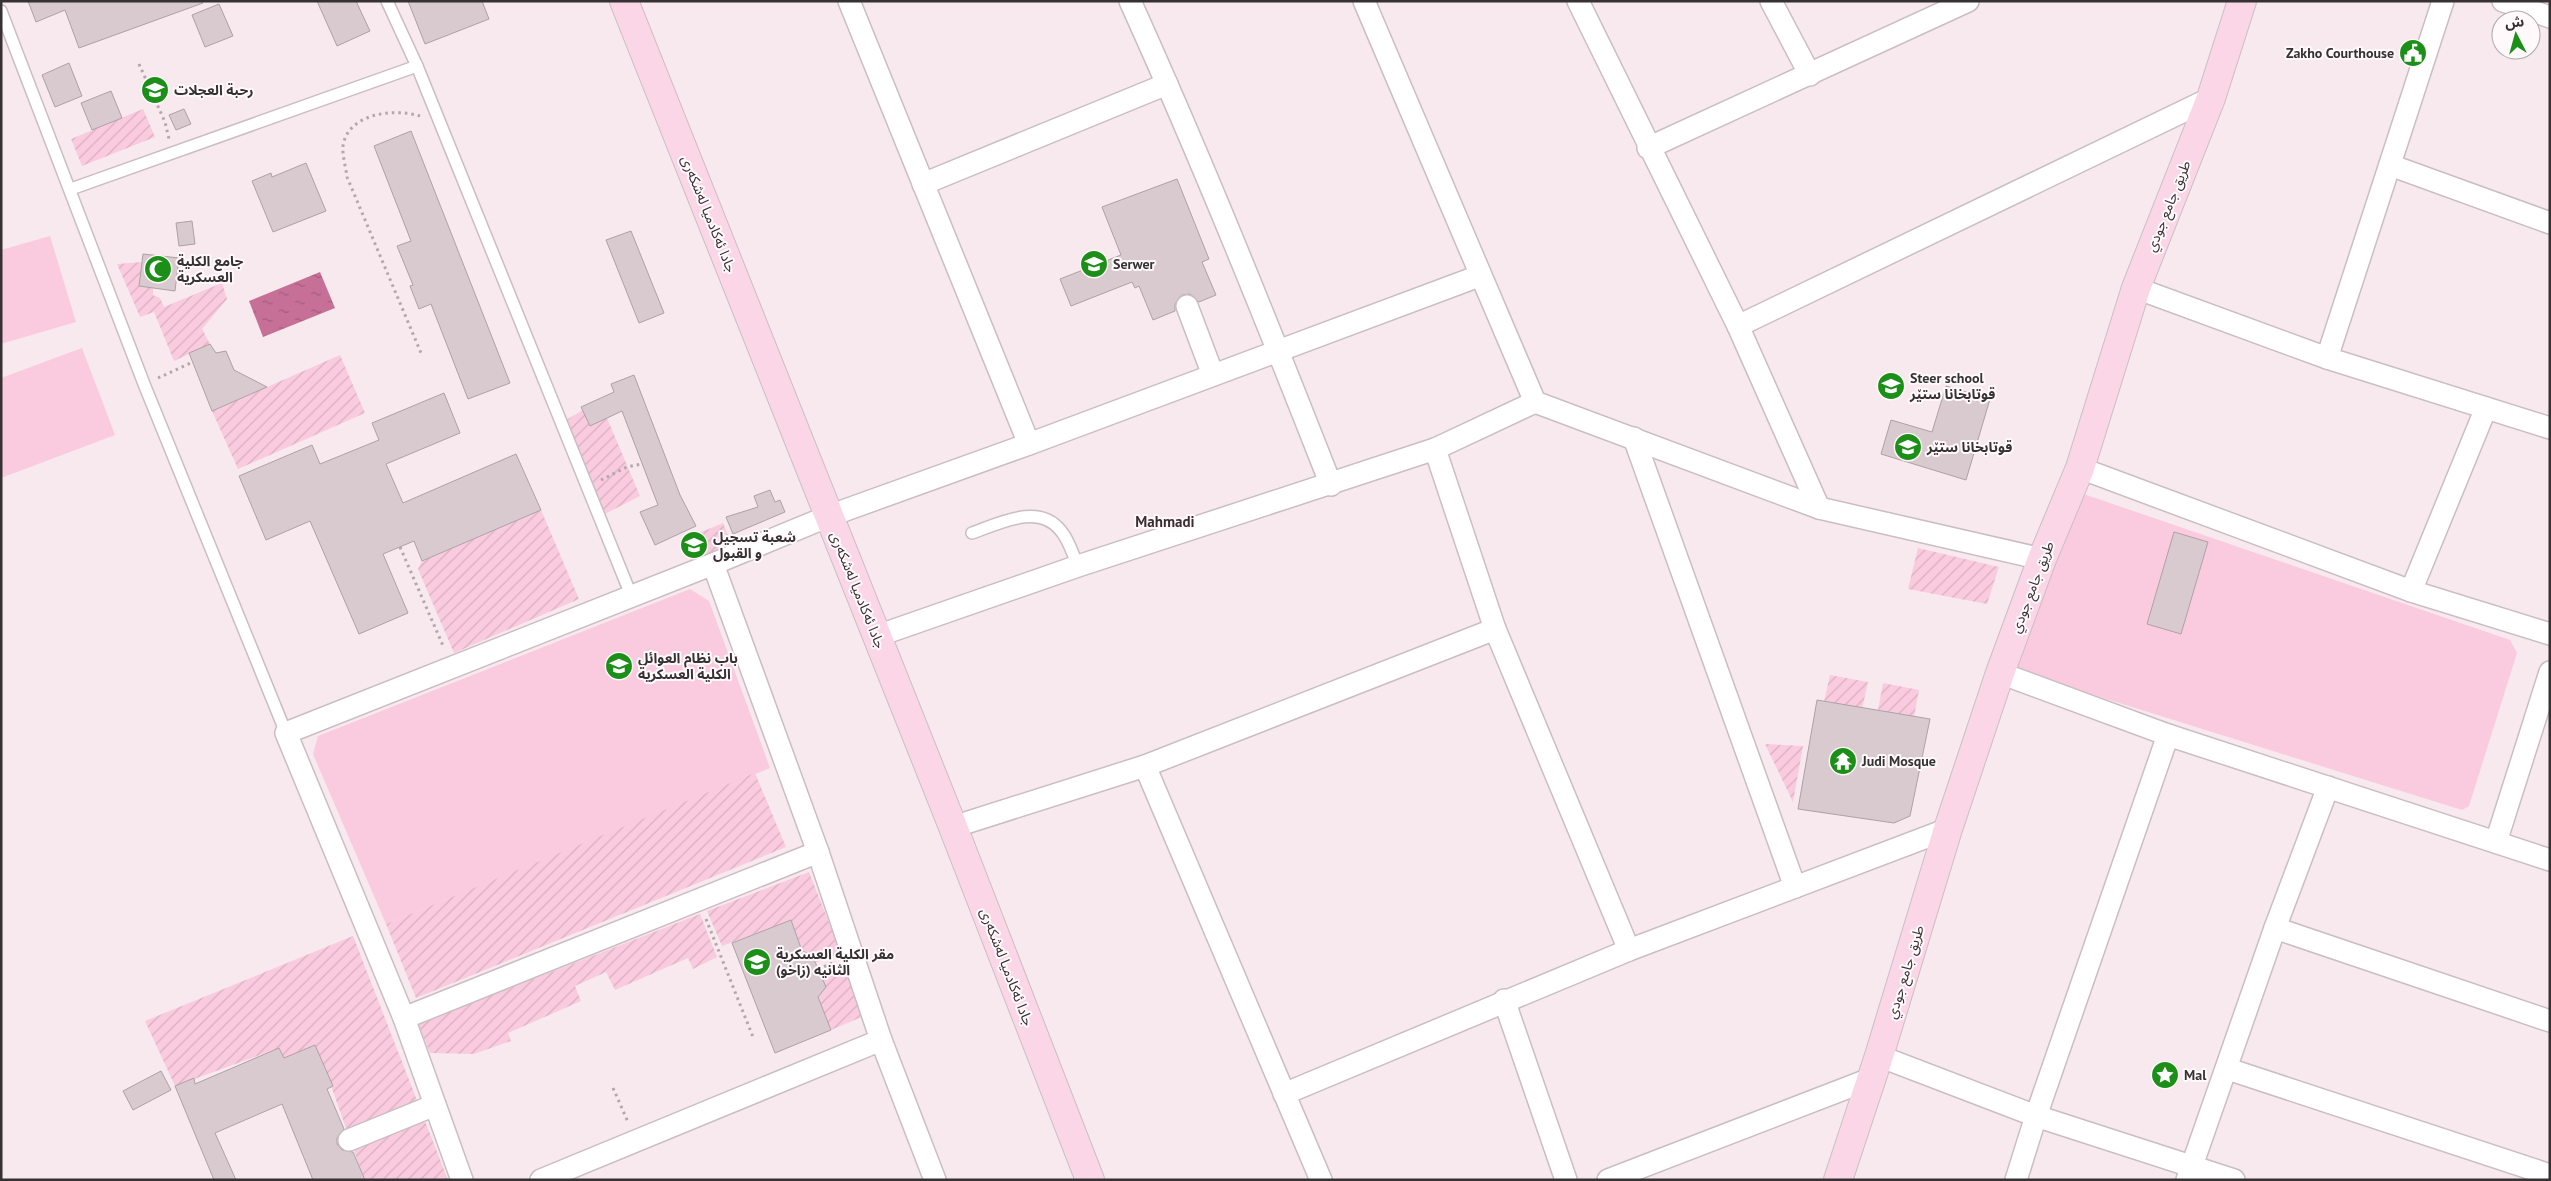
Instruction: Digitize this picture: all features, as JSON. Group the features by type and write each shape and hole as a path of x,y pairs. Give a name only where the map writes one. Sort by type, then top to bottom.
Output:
{"main road":[{"name":"جادا ئه‌كادميا له‌شكه‌رى","path":"624,1 877,636 1090,1180"},
{"name":"طريق جامع جودي","path":"1838,1180 1875,1067 1948,829 2000,673 2042,559 2080,468 2136,288 2211,98 2242,1"}],"street":[{"path":"849,1 1029,444"},
{"path":"1130,1 1167,84 1278,351 1331,485"},
{"path":"1364,1 1479,276 1535,402"},
{"path":"1578,1 1648,148 1738,326 1819,508"},
{"path":"1771,1 1810,74"},
{"path":"1648,148 1968,1"},
{"path":"2327,358 2443,1"},
{"path":"2503,1 2550,17"},
{"path":"923,184 1167,84"},
{"path":"1738,326 2211,98"},
{"path":"2390,165 2550,223"},
{"path":"462,1180 404,1018 286,734 829,516 1029,444 1479,276"},
{"path":"2136,288 2327,358 2550,428"},
{"path":"1187,306 1213,375"},
{"path":"877,636 1078,566 1331,485 1435,449 1535,402 1819,508 2042,559"},
{"path":"2411,591 2486,408"},
{"path":"1634,438 1795,887"},
{"path":"1435,449 1496,629 1629,950"},
{"path":"2080,468 2411,591 2550,634"},
{"path":"713,564 818,852 881,1040 935,1180"},
{"path":"952,827 1145,766 1496,629"},
{"path":"2496,842 2550,672"},
{"path":"2000,673 2168,735 2550,860"},
{"path":"2016,1180 2036,1116 2168,735"},
{"path":"1145,766 1321,1180"},
{"path":"2190,1173 2228,1069 2275,928 2328,788"},
{"path":"1284,1094 1504,1000 1629,950 1948,829"},
{"path":"404,1018 818,852"},
{"path":"2275,928 2550,1021"},
{"path":"1504,1000 1566,1180"},
{"path":"541,1180 881,1040"},
{"path":"1608,1180 1875,1067 2036,1116 2190,1173 2234,1180"},
{"path":"2228,1069 2550,1175"},
{"path":"349,1140 435,1105"}],"lane":[{"path":"387,1 417,66 631,595"},
{"path":"1,11 71,189 144,384 286,734"},
{"path":"71,189 417,66"},
{"path":"972,532 1022,516 1036,516 1052,522 1062,531 1078,566"}],"path":[{"path":"139,64 165,122 170,144 152,160"},
{"path":"421,353 348,177 343,146 351,127 369,116 410,113 440,122"},
{"path":"144,384 193,362"},
{"path":"587,487 627,467 642,464"},
{"path":"400,547 453,666"},
{"path":"698,900 753,1037"},
{"path":"613,1088 637,1140"}],"shaded area":[{"path":"143,109 155,137 82,166 71,139"},
{"path":"50,236 76,322 1,344 1,250"},
{"path":"142,262 139,286 153,288 153,295 160,298 164,307 222,283 227,299 202,329 210,344 174,361 154,312 140,317 117,264"},
{"path":"82,348 115,435 1,478 1,378"},
{"path":"340,355 365,413 238,469 212,411"},
{"path":"583,410 590,426 607,418 640,496 599,517 561,423"},
{"path":"2072,490 2510,640 2517,653 2469,806 2462,810 2017,671 2010,659"},
{"path":"541,510 579,599 454,653 418,569 422,561"},
{"path":"723,523 732,545 692,562 682,540"},
{"path":"1918,548 1999,567 1987,604 1908,589"},
{"path":"690,589 709,601 770,768 386,924 313,754 318,736"},
{"path":"1830,675 1868,682 1862,709 1824,702"},
{"path":"1883,683 1919,690 1914,717 1878,710"},
{"path":"1765,744 1803,746 1793,802"},
{"path":"755,773 786,847 416,998 386,924"},
{"path":"809,872 841,953 815,963 811,955 802,951 791,920 722,946 707,911"},
{"path":"700,914 717,957 693,969 688,958 615,990 606,972 575,986 581,1001 508,1033 511,1041 474,1054 430,1053 418,1024"},
{"path":"353,936 448,1180 365,1180 315,1045 284,1058 279,1048 175,1086 145,1021"},
{"path":"845,967 864,1016 831,1030 818,997 821,976"}],"water":[{"path":"320,272 335,308 263,337 249,301"}],"building":[{"path":"28,1 202,1 203,3 79,48 65,10 36,22"},
{"path":"317,1 356,1 370,31 337,46"},
{"path":"408,1 482,1 489,19 425,44"},
{"path":"219,4 233,36 205,47 192,15"},
{"path":"69,63 82,96 55,107 42,75"},
{"path":"111,91 122,118 92,130 81,103"},
{"path":"184,109 191,124 176,130 169,115"},
{"path":"411,131 510,383 468,399 431,304 419,309 410,286 413,285 397,246 411,241 374,146"},
{"path":"306,163 326,211 273,232 252,181 271,173 272,177"},
{"path":"1177,179 1209,259 1202,262 1216,295 1199,302 1190,294 1182,295 1175,304 1175,311 1153,320 1139,286 1135,288 1132,282 1071,306 1060,279 1121,255 1102,207"},
{"path":"192,221 195,244 179,246 176,223"},
{"path":"631,231 664,313 639,323 606,240"},
{"path":"143,254 179,258 175,291 139,286"},
{"path":"210,344 216,353 226,351 234,370 267,387 212,411 189,353"},
{"path":"634,375 680,495 696,526 655,545 640,512 658,505 622,411 590,426 581,407 614,392 611,384"},
{"path":"1946,386 1990,399 1966,480 1881,454 1891,420 1932,432"},
{"path":"444,393 460,433 386,464 403,503 516,454 541,510 422,561 414,541 383,554 408,613 359,634 310,521 266,540 239,476 312,445 320,464 379,440 372,423"},
{"path":"770,490 775,502 780,500 785,512 733,534 726,517 758,507 754,496"},
{"path":"2174,532 2208,542 2181,634 2147,624"},
{"path":"1817,700 1930,719 1910,816 1894,823 1798,809"},
{"path":"791,920 802,951 812,955 826,987 818,997 831,1030 775,1053 732,943"},
{"path":"315,1045 333,1086 327,1089 344,1129 337,1138 337,1144 342,1150 353,1152 365,1180 313,1180 282,1104 215,1133 236,1180 214,1180 175,1086 194,1078 195,1084 279,1048 284,1058"},
{"path":"161,1071 171,1090 133,1110 123,1091"}],"place":[{"name":"Zakho Courthouse","path":"2413,53"},
{"name":"رحبة العجلات","path":"155,90"},
{"name":"Serwer","path":"1094,264"},
{"name":"جامع الكلية العسكرية","path":"158,269"},
{"name":"Steer school قوتابخانا ستێر","path":"1891,386"},
{"name":"قوتابخانا ستێر","path":"1908,447"},
{"name":"شعبة تسجيل و القبول","path":"694,545"},
{"name":"باب نظام العوائل الكلية العسكرية","path":"619,666"},
{"name":"Judi Mosque","path":"1843,761"},
{"name":"مقر الكلية العسكرية الثانيه (زاخو)","path":"757,962"},
{"name":"Mal","path":"2165,1075"}],"district":[{"name":"Mahmadi","path":"1165,521"}]}
